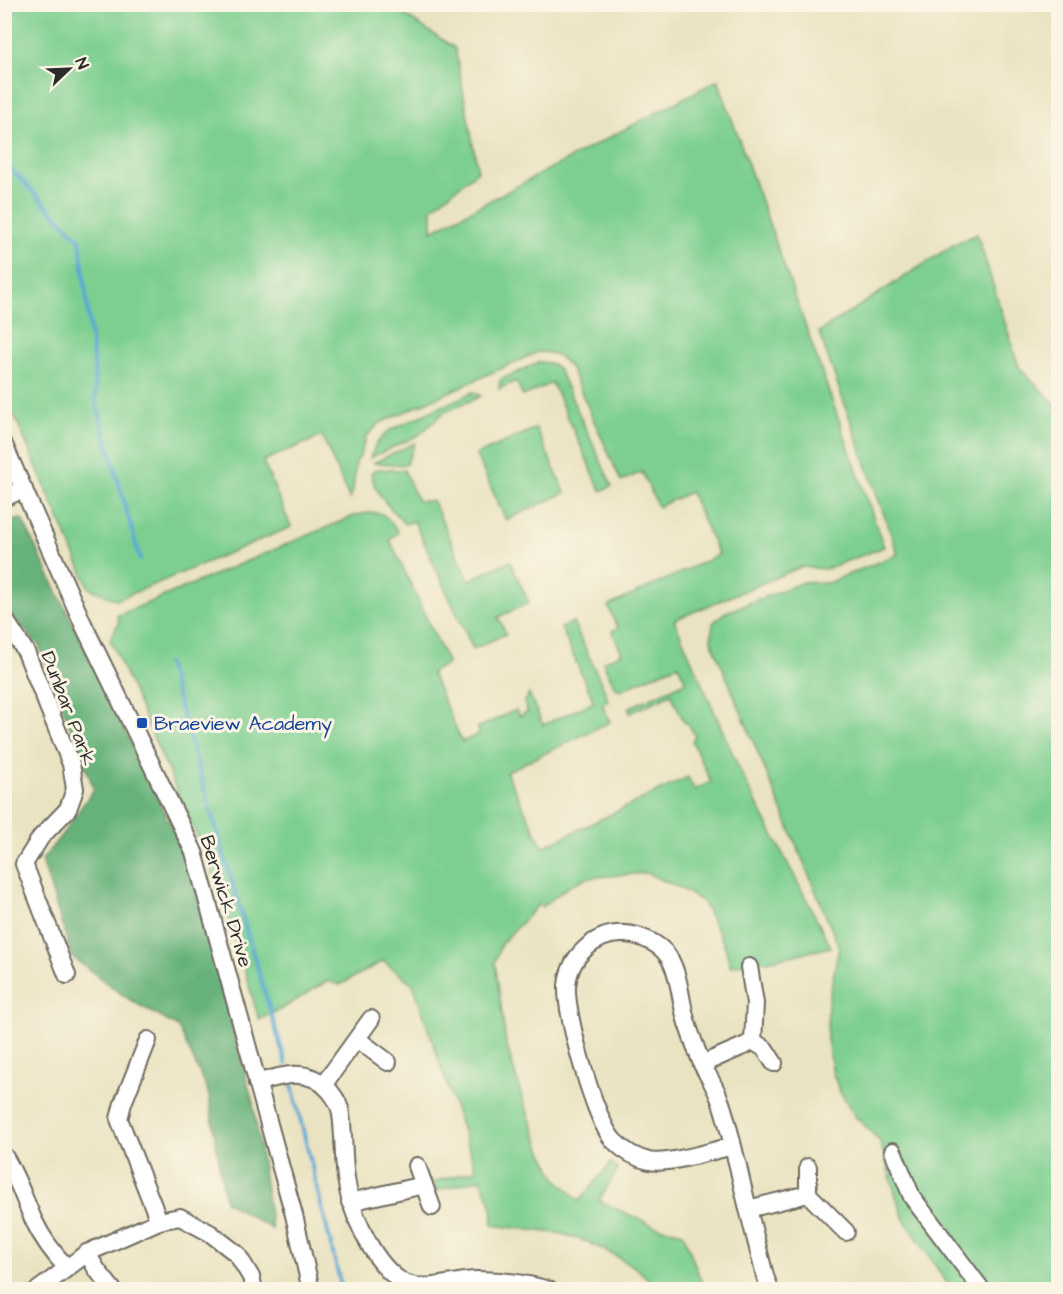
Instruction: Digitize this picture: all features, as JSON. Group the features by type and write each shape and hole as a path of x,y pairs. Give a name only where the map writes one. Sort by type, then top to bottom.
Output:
{"street":[{"name":"Berwick Drive","path":"4,445 84,626 194,852 294,1215 311,1290"},
{"path":"4,498 24,489"},
{"name":"Dunbar Park","path":"4,618 26,652 71,764 75,789 68,809 41,837 24,864 67,975"},
{"path":"733,1146 663,1162 648,1161 628,1153 612,1140 597,1111 570,1019 567,986 571,966 585,947 600,938 618,934 634,935 652,942 668,956 676,974 687,1024 702,1064 721,1101 733,1146 765,1276 770,1290"},
{"path":"749,967 755,1003 753,1041"},
{"path":"324,1084 371,1019"},
{"path":"357,1039 388,1062"},
{"path":"148,1040 119,1119 159,1221"},
{"path":"753,1041 765,1049 774,1063"},
{"path":"702,1064 753,1041"},
{"path":"257,1083 290,1075 308,1076 324,1084 335,1096 341,1112 350,1202 358,1224 368,1241 388,1270 402,1282 421,1287 475,1280 514,1282 549,1290"},
{"path":"893,1151 912,1197 982,1290"},
{"path":"4,1156 15,1175 41,1235 67,1268"},
{"path":"417,1166 432,1207"},
{"path":"808,1167 808,1194 846,1232"},
{"path":"350,1202 424,1185"},
{"path":"748,1209 808,1194"},
{"path":"38,1290 87,1253 159,1221 180,1216 210,1233 237,1254 251,1276 254,1290"},
{"path":"87,1253 113,1290"}],"green space":[{"path":"4,5 389,5 455,48 478,171 432,208 432,231 718,80 884,547 826,569 801,567 674,620 743,777 831,947 767,961 752,961 730,966 725,946 703,902 682,889 647,873 585,878 568,887 542,907 539,904 501,944 495,962 506,1043 522,1097 542,1151 556,1178 579,1201 611,1163 618,1169 599,1201 654,1226 683,1233 704,1289 659,1289 636,1268 590,1243 563,1234 492,1225 492,1207 480,1179 436,1191 433,1182 476,1170 413,984 383,961 340,985 327,981 259,1020 237,943 212,870 110,639 119,622 117,616 356,515 381,514 398,532 390,540 448,664 431,672 462,742 479,734 477,728 516,710 519,716 528,712 524,703 529,694 543,725 594,702 561,628 573,622 605,691 608,701 602,704 610,722 506,772 543,847 688,777 694,790 711,782 692,741 695,736 689,725 684,722 671,694 630,713 628,708 686,682 678,665 620,690 615,688 603,662 622,653 612,631 618,628 608,606 719,555 690,492 658,507 642,472 621,481 570,367 556,355 538,352 380,423 366,437 356,462 350,500 322,436 263,461 291,527 117,600 89,588 5,394"},
{"path":"977,234 1019,367 1058,407 1058,1289 951,1289 904,1219 880,1141 855,1116 840,1092 833,1074 827,1039 828,1004 839,947 711,640 713,623 724,613 803,582 828,583 898,554 819,332 955,244"},
{"path":"539,362 550,363 558,368 612,486 601,491 552,383 523,396 516,381 499,389 500,380"},
{"path":"473,392 481,396 443,413 419,435 370,458 376,444 388,431"},
{"path":"536,428 565,493 506,520 476,455"},
{"path":"415,443 406,465 373,463"},
{"path":"377,469 404,470 418,501 433,501 469,580 510,561 529,603 498,617 506,634 473,649 414,521 405,524 384,501 376,488 371,473"},
{"path":"22,519 185,855 253,1103 272,1229 225,1201 208,1091 178,1027 127,998 72,957 42,860 94,789 39,646 5,607 4,522"}],"waterway":[{"path":"4,162 80,240 96,402 140,559"},
{"path":"167,663 286,1064"},
{"path":"292,1085 342,1290"}],"place":[{"name":"Braeview Academy","path":"142,723"}]}
